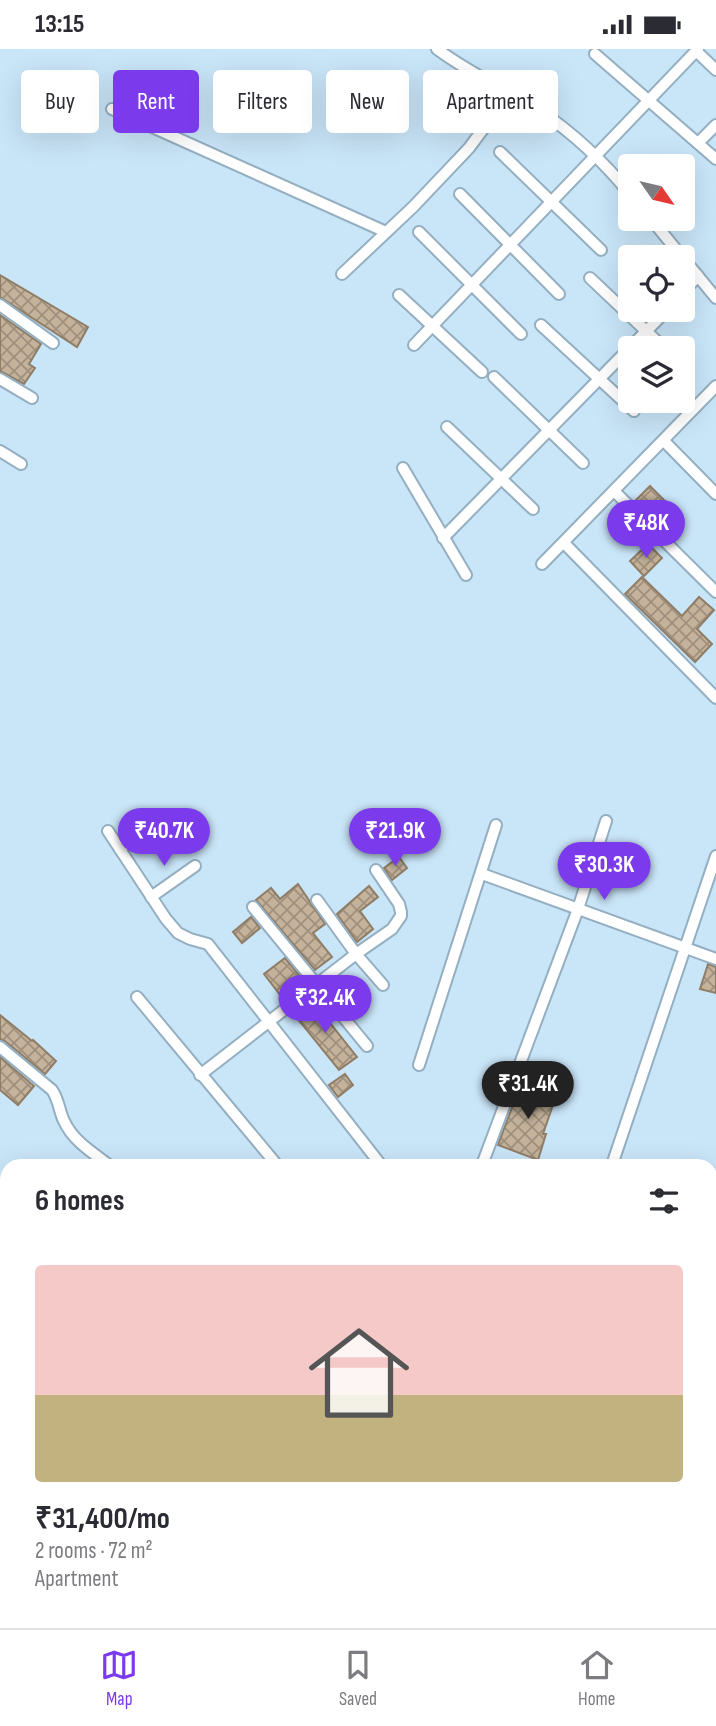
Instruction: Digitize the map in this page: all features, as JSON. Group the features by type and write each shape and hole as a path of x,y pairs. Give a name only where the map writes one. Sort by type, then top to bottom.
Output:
{"street":[{"path":"437,49 467,70"},
{"path":"414,345 697,50 716,70"},
{"path":"595,54 716,159"},
{"path":"112,109 386,232"},
{"path":"698,143 716,125"},
{"path":"558,126 595,155 618,181"},
{"path":"342,274 469,148 480,133"},
{"path":"500,152 601,250"},
{"path":"460,194 559,294"},
{"path":"661,231 716,298"},
{"path":"419,232 521,334"},
{"path":"695,279 698,276"},
{"path":"590,278 652,336"},
{"path":"399,295 482,372"},
{"path":"0,305 53,343"},
{"path":"443,538 656,322"},
{"path":"541,324 618,396"},
{"path":"494,377 583,463"},
{"path":"0,379 32,398"},
{"path":"542,565 714,390"},
{"path":"447,426 533,509"},
{"path":"664,441 716,494"},
{"path":"0,451 21,464"},
{"path":"403,468 466,575"},
{"path":"614,491 716,592"},
{"path":"564,543 716,698"},
{"path":"120,849 166,814"},
{"path":"484,1159 578,909 606,821"},
{"path":"419,1065 496,825"},
{"path":"108,831 178,933 208,944 376,1159"},
{"path":"614,1159 716,856"},
{"path":"152,897 195,866"},
{"path":"200,1075 392,929 401,916 399,904 376,870"},
{"path":"482,874 716,959"},
{"path":"317,900 356,954 383,985"},
{"path":"253,907 367,1046"},
{"path":"137,997 272,1159"},
{"path":"0,1047 52,1090 70,1132 101,1159"}],"building":[{"path":"0,275 88,327 77,347 0,297"},
{"path":"0,315 41,344 29,364 35,368 24,384 0,371"},
{"path":"650,486 678,514 663,529 635,501"},
{"path":"648,544 662,558 644,576 630,561"},
{"path":"642,577 682,616 699,597 714,610 697,629 712,644 695,662 625,594"},
{"path":"399,857 407,868 392,880 384,868"},
{"path":"298,884 325,924 313,933 332,957 315,970 256,900 271,888 280,899"},
{"path":"369,886 378,897 360,911 373,929 357,942 337,914"},
{"path":"251,917 260,928 242,943 233,932"},
{"path":"285,958 303,980 299,983 301,987 284,1000 264,974"},
{"path":"708,964 716,967 716,993 700,989"},
{"path":"311,999 357,1057 339,1070 293,1013"},
{"path":"0,1015 56,1061 45,1074 0,1039"},
{"path":"0,1057 34,1086 18,1105 0,1090"},
{"path":"345,1074 353,1085 338,1097 329,1085"},
{"path":"522,1081 557,1093 543,1134 546,1134 538,1159 498,1145"}]}
